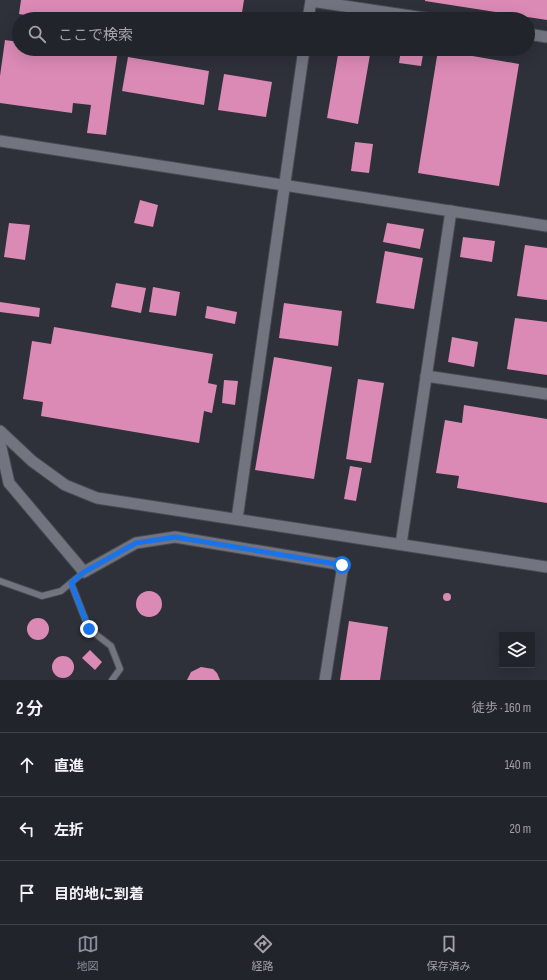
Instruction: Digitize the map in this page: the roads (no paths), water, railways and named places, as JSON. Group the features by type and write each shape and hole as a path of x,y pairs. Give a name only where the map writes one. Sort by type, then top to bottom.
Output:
{"street":[{"path":"309,12 311,0 387,12"},
{"path":"535,35 547,37"},
{"path":"237,519 303,56"},
{"path":"0,141 547,226"},
{"path":"401,544 451,211"},
{"path":"426,376 547,394"},
{"path":"0,431 32,461 65,485 97,498 547,566"},
{"path":"0,443 9,483 84,572 136,543 175,537 342,565 324,680"}],"lane":[{"path":"0,581 42,596 61,591 84,572"},
{"path":"71,583 89,629 111,646 120,669 112,680"}]}
